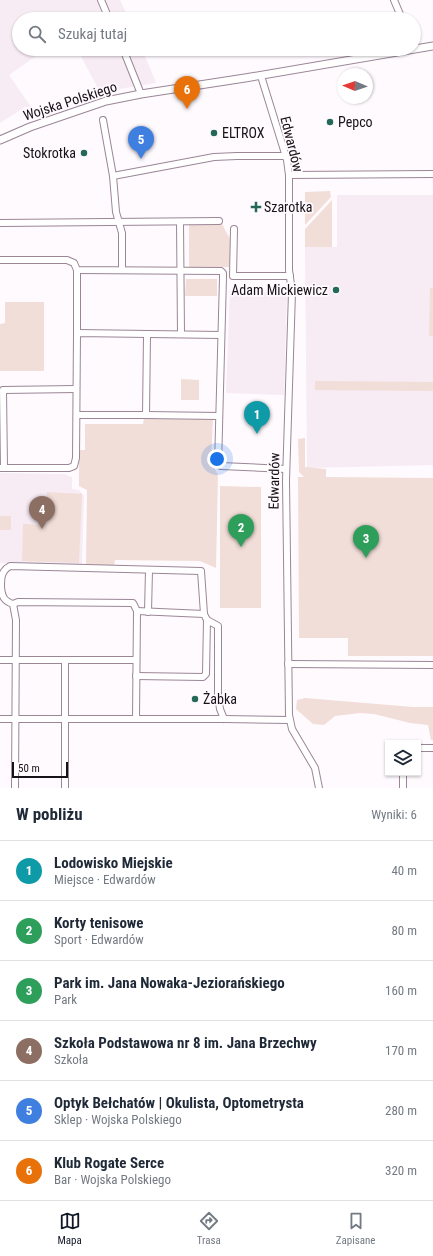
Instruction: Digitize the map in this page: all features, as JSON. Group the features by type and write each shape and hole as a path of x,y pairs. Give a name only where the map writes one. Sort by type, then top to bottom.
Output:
{"street":[{"path":"394,0 399,12"},
{"path":"101,1 106,12"},
{"name":"Wojska Polskiego","path":"421,48 433,46"},
{"path":"126,56 141,94"},
{"name":"Wojska Polskiego","path":"0,140 30,127 100,102 374,56"},
{"name":"Edwardów","path":"261,76 285,156 289,175 289,253 292,292 286,468 289,720 292,729 315,768 319,788"},
{"path":"103,120 113,176 116,212 122,233 122,270"},
{"path":"113,176 214,157 285,156"},
{"path":"289,175 433,174"},
{"path":"180,222 181,334"},
{"path":"0,223 219,222"},
{"path":"234,229 233,276 290,276"},
{"path":"0,260 67,260 72,262 77,270 77,415 76,458 74,466 69,468 2,468 1,390 76,389"},
{"path":"77,270 218,270 223,273 218,465 286,468"},
{"path":"77,334 221,335"},
{"path":"146,415 147,335"},
{"path":"77,415 219,416"},
{"path":"136,676 203,677 206,674 207,620 204,614 201,571 10,566 4,570 1,587 2,596 5,600 13,604 18,602 132,603 137,611 136,660 136,676 136,719"},
{"path":"148,612 149,570"},
{"path":"13,604 16,620 15,788"},
{"path":"137,611 204,614"},
{"path":"207,620 218,626 218,695 220,708 224,719"},
{"path":"0,660 136,660"},
{"path":"65,660 65,788"},
{"path":"288,664 433,665"},
{"path":"0,719 289,720"},
{"path":"421,748 433,748"},
{"path":"403,776 403,788"}],"shaded area":[{"path":"0,0 120,0 126,12 12,12 12,56 36,56 9,75 31,107 25,107 0,123"},
{"path":"81,56 145,56 156,83 100,92"},
{"path":"330,191 331,197 305,225 305,192"},
{"path":"337,195 433,195 433,465 307,468 305,247 337,247"},
{"path":"332,200 332,247 305,247 305,229"},
{"path":"189,224 222,224 231,241 231,267 189,267"},
{"path":"186,279 217,279 217,296 185,296"},
{"path":"430,288 433,288 433,336 429,336"},
{"path":"230,291 287,293 284,395 226,393"},
{"path":"5,302 44,302 44,371 0,371 0,324 5,323"},
{"path":"181,379 199,380 199,400 181,400"},
{"path":"315,381 433,382 433,391 315,390"},
{"path":"144,418 213,419 211,462 218,475 216,568 200,561 115,560 114,566 86,565 87,490 79,486 79,450 85,450 85,424 143,424"},
{"path":"305,438 305,467 326,469 326,477 433,478 433,656 348,656 348,638 299,638 298,477 304,477 299,472 298,439"},
{"path":"0,473 64,474 72,477 72,489 79,490 84,496 82,565 0,563"},
{"path":"220,486 261,487 261,608 220,608"},
{"path":"47,492 82,494 79,563 22,561 23,524 45,525"},
{"path":"0,516 11,516 11,530 0,530"},
{"path":"305,698 413,707 433,707 433,740 431,740 428,725 410,723 374,714 360,713 335,716 324,725 313,724 296,709 297,700"}],"place":[{"name":"Klub Rogate Serce","path":"187,109"},
{"name":"Pepco","path":"330,122"},
{"name":"ELTROX","path":"214,133"},
{"name":"Stokrotka","path":"84,153"},
{"name":"Optyk Bełchatów | Okulista, Optometrysta","path":"141,159"},
{"name":"Szarotka","path":"256,207"},
{"name":"Adam Mickiewicz","path":"336,290"},
{"name":"Lodowisko Miejskie","path":"257,434"},
{"name":"Szkoła Podstawowa nr 8 im. Jana Brzechwy","path":"42,529"},
{"name":"Korty tenisowe","path":"241,547"},
{"name":"Park im. Jana Nowaka-Jeziorańskiego","path":"366,558"},
{"name":"Żabka","path":"195,699"}]}
